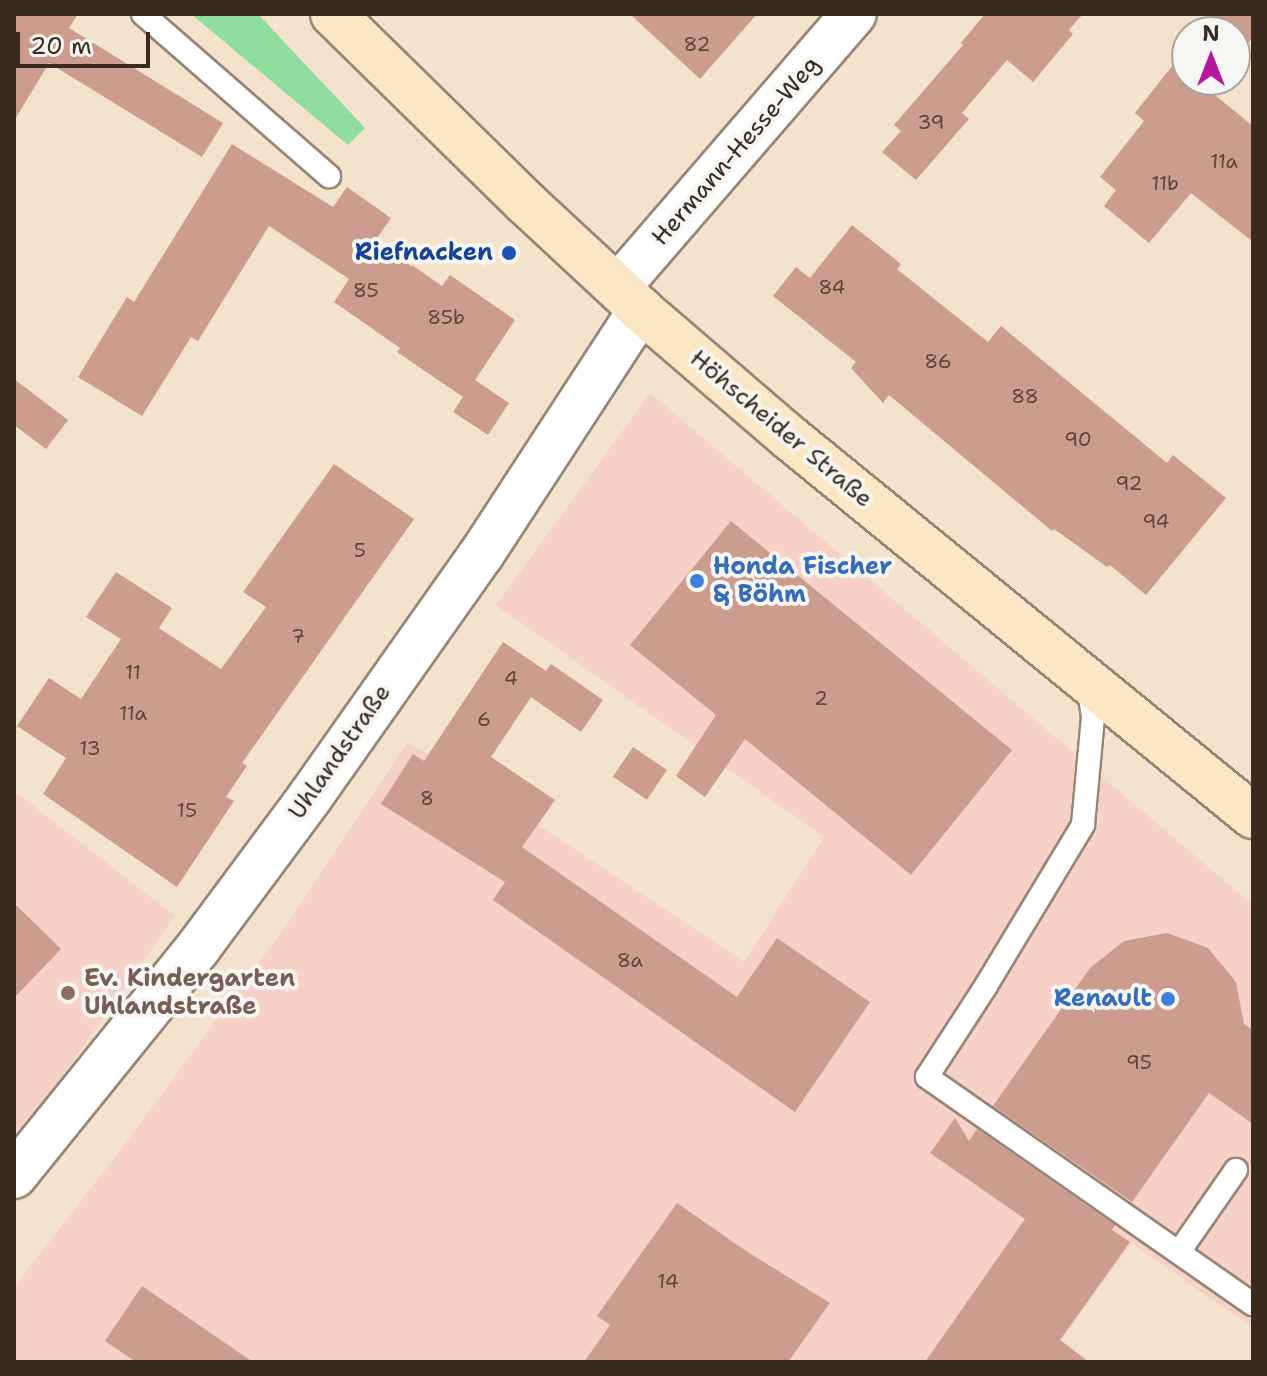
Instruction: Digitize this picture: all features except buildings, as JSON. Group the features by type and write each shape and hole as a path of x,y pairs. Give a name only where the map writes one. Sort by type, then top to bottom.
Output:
{"street":[{"name":"Höhscheider Straße","path":"333,14 629,299 1088,684 1253,816"},
{"name":"Hermann-Hesse-Weg","path":"629,299 854,14"},
{"name":"Uhlandstraße","path":"14,1176 198,948 310,797 481,555 629,299"}],"lane":[{"path":"143,14 329,176"},
{"path":"1088,684 1093,717 1083,825 927,1077 1253,1304"},
{"path":"1179,1252 1236,1170"}],"shaded area":[{"path":"650,393 1253,905 1253,1327 1131,1243 1061,1340 1072,1349 1063,1362 14,1362 14,1287 119,1152 287,924 407,742 472,781 744,962 824,837 496,605"},
{"name":"Ev. Kindergarten Uhlandstraße","path":"14,791 175,916 50,1094 14,1134"}],"green space":[{"path":"191,14 258,14 365,128 348,145"}],"place":[{"name":"Riefnacken","path":"509,253"},
{"name":"Honda Fischer & Böhm","path":"697,581"},
{"name":"Ev. Kindergarten Uhlandstraße","path":"68,993"},
{"name":"Renault","path":"1168,999"}]}
